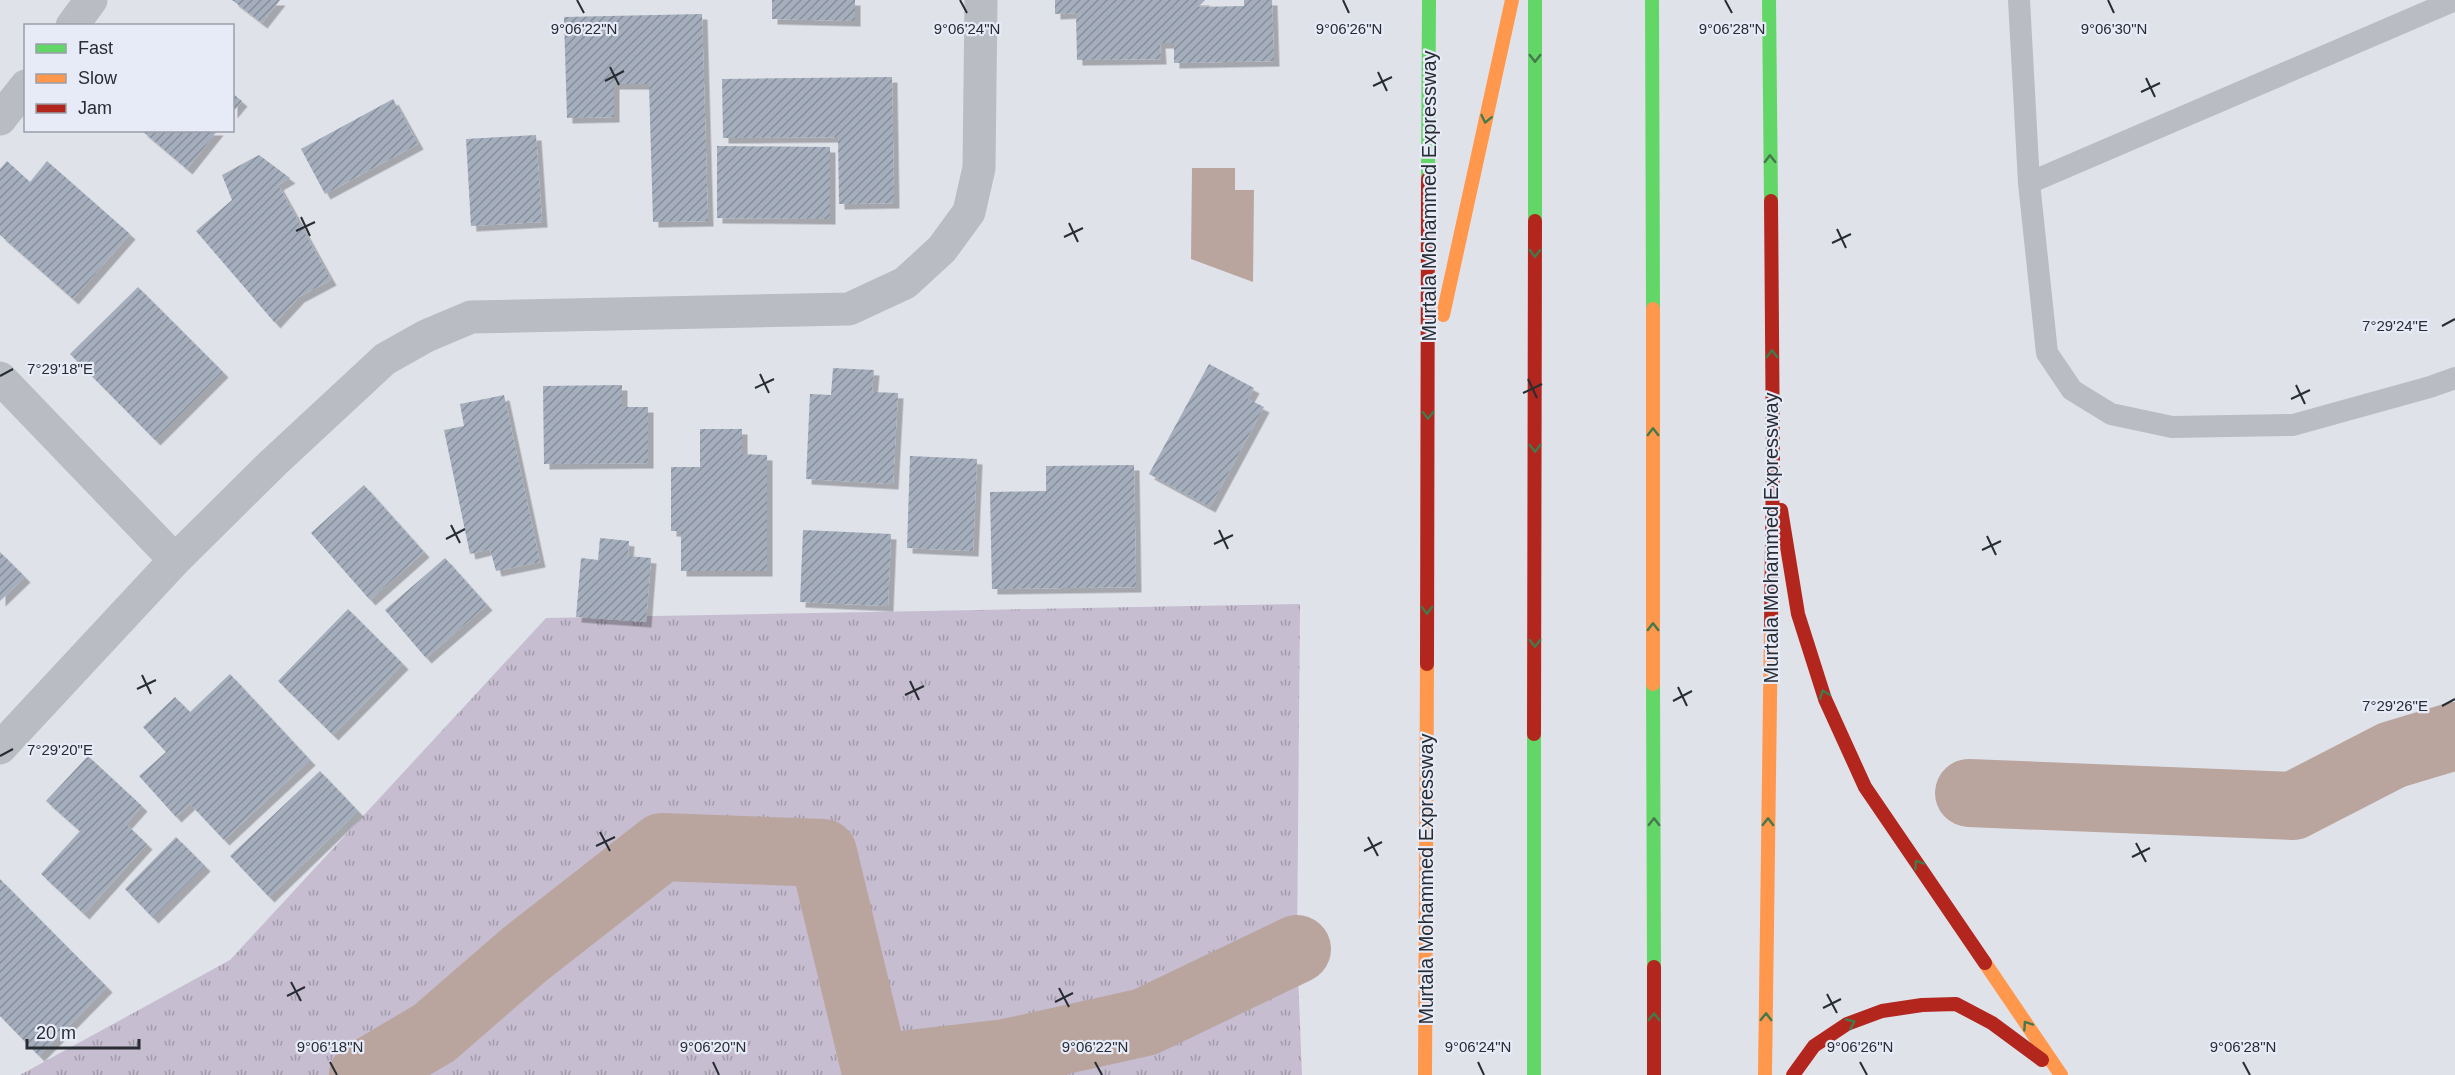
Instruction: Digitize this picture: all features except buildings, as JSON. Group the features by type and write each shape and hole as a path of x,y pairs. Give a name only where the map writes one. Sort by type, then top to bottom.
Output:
{"main road":[{"name":"Murtala Mohammed Expressway","path":"1425,1075 1429,0"},
{"path":"1428,379 1512,0"},
{"path":"1534,1075 1535,0"},
{"path":"1652,0 1654,1075"},
{"name":"Murtala Mohammed Expressway","path":"1765,1075 1773,459 1769,0"},
{"path":"1773,459 1798,614 1825,699 1865,787 2061,1074"},
{"path":"1793,1075 1814,1046 1847,1024 1882,1011 1945,1005 1956,1005 1992,1023 2061,1074"}],"street":[{"path":"73,24 91,0"},
{"path":"0,748 175,560 273,463 385,359 426,336 471,318 849,309 905,283 942,249 969,212 979,168 981,0"},
{"path":"0,119 24,89"},
{"path":"0,378 175,560"}],"lane":[{"path":"2019,0 2029,183 2047,353 2072,390 2111,414 2172,427 2293,425 2455,378"},
{"path":"2029,183 2455,0"}],"green space":[{"path":"1300,604 1297,949 1302,1075 20,1075 230,960 546,618"}],"shaded area":[{"path":"1192,168 1235,168 1235,190 1254,190 1253,282 1191,259"}],"waterway":[{"path":"1969,793 2293,806 2392,755 2455,736"},
{"path":"363,1075 434,1033 524,955 662,847 823,853 875,1068 1006,1053 1145,1022 1297,949"}],"traffic: fast":[{"path":"1428,179 1429,0"},
{"path":"1535,0 1535,221"},
{"path":"1652,0 1653,309"},
{"path":"1769,0 1771,201"},
{"path":"1653,684 1654,967"},
{"path":"1534,734 1534,1075"}],"traffic: slow":[{"path":"1443,315 1512,0"},
{"path":"1653,309 1653,684"},
{"path":"1765,1075 1771,624"},
{"path":"1425,1075 1427,664"},
{"path":"1985,963 2061,1075"}],"traffic: jam":[{"path":"1427,664 1428,179"},
{"path":"1771,201 1773,459 1771,624"},
{"path":"1534,734 1535,221"},
{"path":"1781,510 1798,614 1825,699 1865,787 1985,963"},
{"path":"1654,967 1654,1075"},
{"path":"1793,1075 1814,1046 1847,1024 1882,1011 1922,1005 1956,1004 1992,1023 2042,1060"}]}
